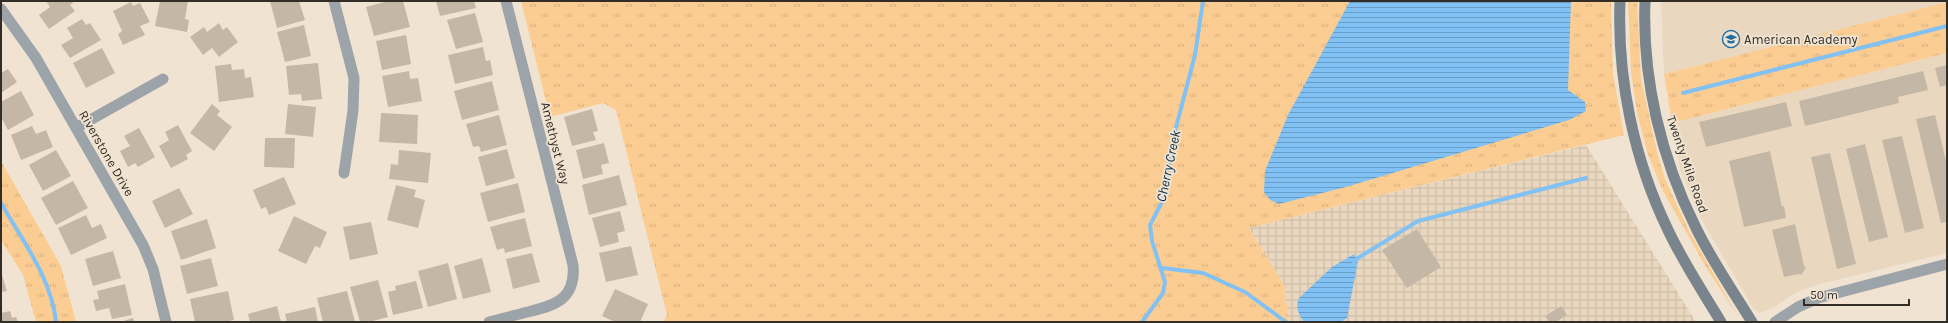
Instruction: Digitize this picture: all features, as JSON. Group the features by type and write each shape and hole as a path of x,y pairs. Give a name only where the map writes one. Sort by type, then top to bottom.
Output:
{"main road":[{"path":"1620,1 1620,50 1623,78 1632,126 1643,166 1668,231 1684,261 1721,322"},
{"name":"Twenty Mile Road","path":"1645,1 1645,46 1649,81 1657,122 1664,146 1696,228 1752,322"}],"street":[{"path":"334,1 354,82 353,111 344,173"},
{"name":"Amethyst Way","path":"489,322 555,304 569,292 573,283 573,265 506,1"},
{"name":"Riverstone Drive","path":"1,9 36,58 143,245 153,268 166,322"},
{"path":"76,128 163,79"},
{"path":"1775,322 1798,307 1818,298 1947,264"}],"shaded area":[{"name":"American Academy","path":"1661,1 1947,1 1947,2 1664,74"},
{"path":"1947,53 1947,253 1816,285 1797,292 1772,308 1760,313 1753,308 1700,217 1680,169 1672,123"},
{"path":"1586,145 1696,322 1289,322 1284,285 1249,228"}],"green space":[{"path":"521,1 1611,1 1613,74 1624,135 1249,228 1284,285 1289,322 663,322 667,315 616,110 603,103 550,117"},
{"path":"1628,1 1637,1 1641,79 1657,152 1665,179 1689,231 1738,316 1707,269 1663,191 1647,152 1637,112 1631,73"},
{"path":"1947,2 1947,53 1672,123 1664,74"},
{"path":"1,161 61,266 76,322 36,322 23,275 1,240"}],"water":[{"path":"1350,1 1571,1 1568,90 1585,102 1586,111 1569,120 1346,187 1279,204 1270,200 1264,192 1265,171 1288,115"},
{"path":"1354,254 1358,261 1347,318 1341,322 1304,322 1298,311 1297,305 1299,298 1332,267"}],"building":[{"path":"46,1 72,1 73,3 70,5 75,11 49,29 39,15 50,7"},
{"path":"160,1 188,1 185,19 189,20 187,32 155,26"},
{"path":"270,1 299,1 305,20 277,28"},
{"path":"388,1 403,1 410,27 374,36 366,7"},
{"path":"436,1 474,1 476,8 440,16"},
{"path":"131,2 133,6 140,3 150,22 140,26 145,35 123,45 118,34 122,31 113,11"},
{"path":"475,13 483,42 456,49 447,20"},
{"path":"82,19 86,25 90,23 101,40 70,58 61,45 73,38 67,28"},
{"path":"219,23 223,30 227,27 238,42 219,57 212,48 203,55 190,37 204,27 207,32"},
{"path":"304,25 311,56 285,62 277,32"},
{"path":"406,35 411,64 382,70 376,41"},
{"path":"483,47 486,61 490,60 493,75 455,84 448,55"},
{"path":"102,48 115,73 86,88 73,63"},
{"path":"318,63 322,99 302,101 301,94 289,95 286,66"},
{"path":"231,64 232,70 244,69 245,78 251,77 254,97 219,102 215,66"},
{"path":"1947,65 1947,85 1940,87 1935,68"},
{"path":"8,69 17,82 1,93 1,73"},
{"path":"409,71 410,79 418,78 422,101 388,107 382,76"},
{"path":"1923,71 1928,90 1898,97 1899,103 1805,126 1799,101"},
{"path":"492,81 499,110 462,120 454,91"},
{"path":"21,91 34,115 8,130 1,117 1,102"},
{"path":"1786,102 1792,126 1706,147 1699,122"},
{"path":"212,104 220,111 217,115 232,127 214,151 190,133"},
{"path":"288,104 316,107 313,137 285,134"},
{"path":"592,109 598,131 593,132 596,140 572,146 564,117"},
{"path":"381,113 418,115 417,144 379,142"},
{"path":"499,115 507,145 481,152 479,146 473,147 466,124"},
{"path":"1935,115 1947,165 1947,222 1941,223 1916,119"},
{"path":"178,125 192,151 186,155 188,159 171,168 159,146 169,140 165,132"},
{"path":"32,126 36,134 46,130 53,147 21,160 11,135"},
{"path":"139,128 155,157 138,167 135,163 128,167 120,151 130,146 124,136"},
{"path":"1902,136 1924,228 1905,233 1882,140"},
{"path":"265,138 295,138 294,168 264,167"},
{"path":"604,143 609,163 601,165 603,174 583,179 576,150"},
{"path":"1865,144 1888,237 1869,242 1846,149"},
{"path":"507,149 515,178 486,186 478,157"},
{"path":"56,150 71,176 43,191 29,165"},
{"path":"399,150 431,153 428,183 389,179 391,164 398,165"},
{"path":"1770,151 1782,207 1784,206 1786,218 1744,227 1729,161"},
{"path":"1830,153 1856,264 1837,269 1811,157"},
{"path":"619,175 627,205 589,215 582,185"},
{"path":"284,177 296,204 269,215 266,207 261,209 253,190"},
{"path":"73,181 88,208 56,225 41,198"},
{"path":"518,183 525,212 488,222 480,193"},
{"path":"396,185 416,190 414,197 425,200 418,228 387,220"},
{"path":"179,188 193,214 165,228 152,201"},
{"path":"620,211 625,231 617,233 619,242 600,247 592,218"},
{"path":"86,215 92,228 101,224 107,238 71,255 58,228"},
{"path":"294,216 327,232 320,248 315,246 306,264 278,251"},
{"path":"525,218 532,246 505,253 504,248 497,250 490,227"},
{"path":"207,219 216,248 181,260 171,231"},
{"path":"371,222 378,254 350,260 343,227"},
{"path":"1795,224 1804,266 1806,268 1801,275 1799,274 1784,277 1772,230"},
{"path":"1417,229 1441,267 1407,288 1382,250"},
{"path":"631,246 638,275 606,282 599,253"},
{"path":"113,251 121,278 93,286 85,259"},
{"path":"532,253 540,282 513,289 506,259"},
{"path":"211,258 218,286 187,294 180,266"},
{"path":"482,258 491,292 463,299 454,266"},
{"path":"448,263 457,299 428,307 418,271"},
{"path":"1,272 7,291 1,292"},
{"path":"378,280 388,317 369,322 360,322 350,287"},
{"path":"416,281 423,308 393,315 388,292 396,290 395,286"},
{"path":"125,284 132,315 112,319 109,308 96,311 93,300 99,299 97,291"},
{"path":"615,289 648,304 640,322 615,322 602,316"},
{"path":"228,291 234,320 224,322 195,322 190,299"},
{"path":"347,291 355,322 323,322 317,298"},
{"path":"277,306 281,322 250,322 248,314"},
{"path":"1561,306 1567,315 1556,322 1549,322 1545,316"},
{"path":"315,307 318,322 287,322 285,314"},
{"path":"10,311 12,318 16,317 18,322 1,322 1,313"},
{"path":"133,318 134,322 120,322"}],"waterway":[{"name":"Cherry Creek","path":"1142,322 1163,293 1165,282 1152,241 1150,225 1164,198 1174,135 1195,55 1203,1"},
{"path":"1683,93 1947,26"},
{"path":"1354,262 1358,258 1418,221 1586,178"},
{"path":"1,203 35,260 49,290 56,322"},
{"path":"1162,268 1203,273 1245,292 1286,322"}],"place":[{"name":"American Academy","path":"1731,39"}]}
